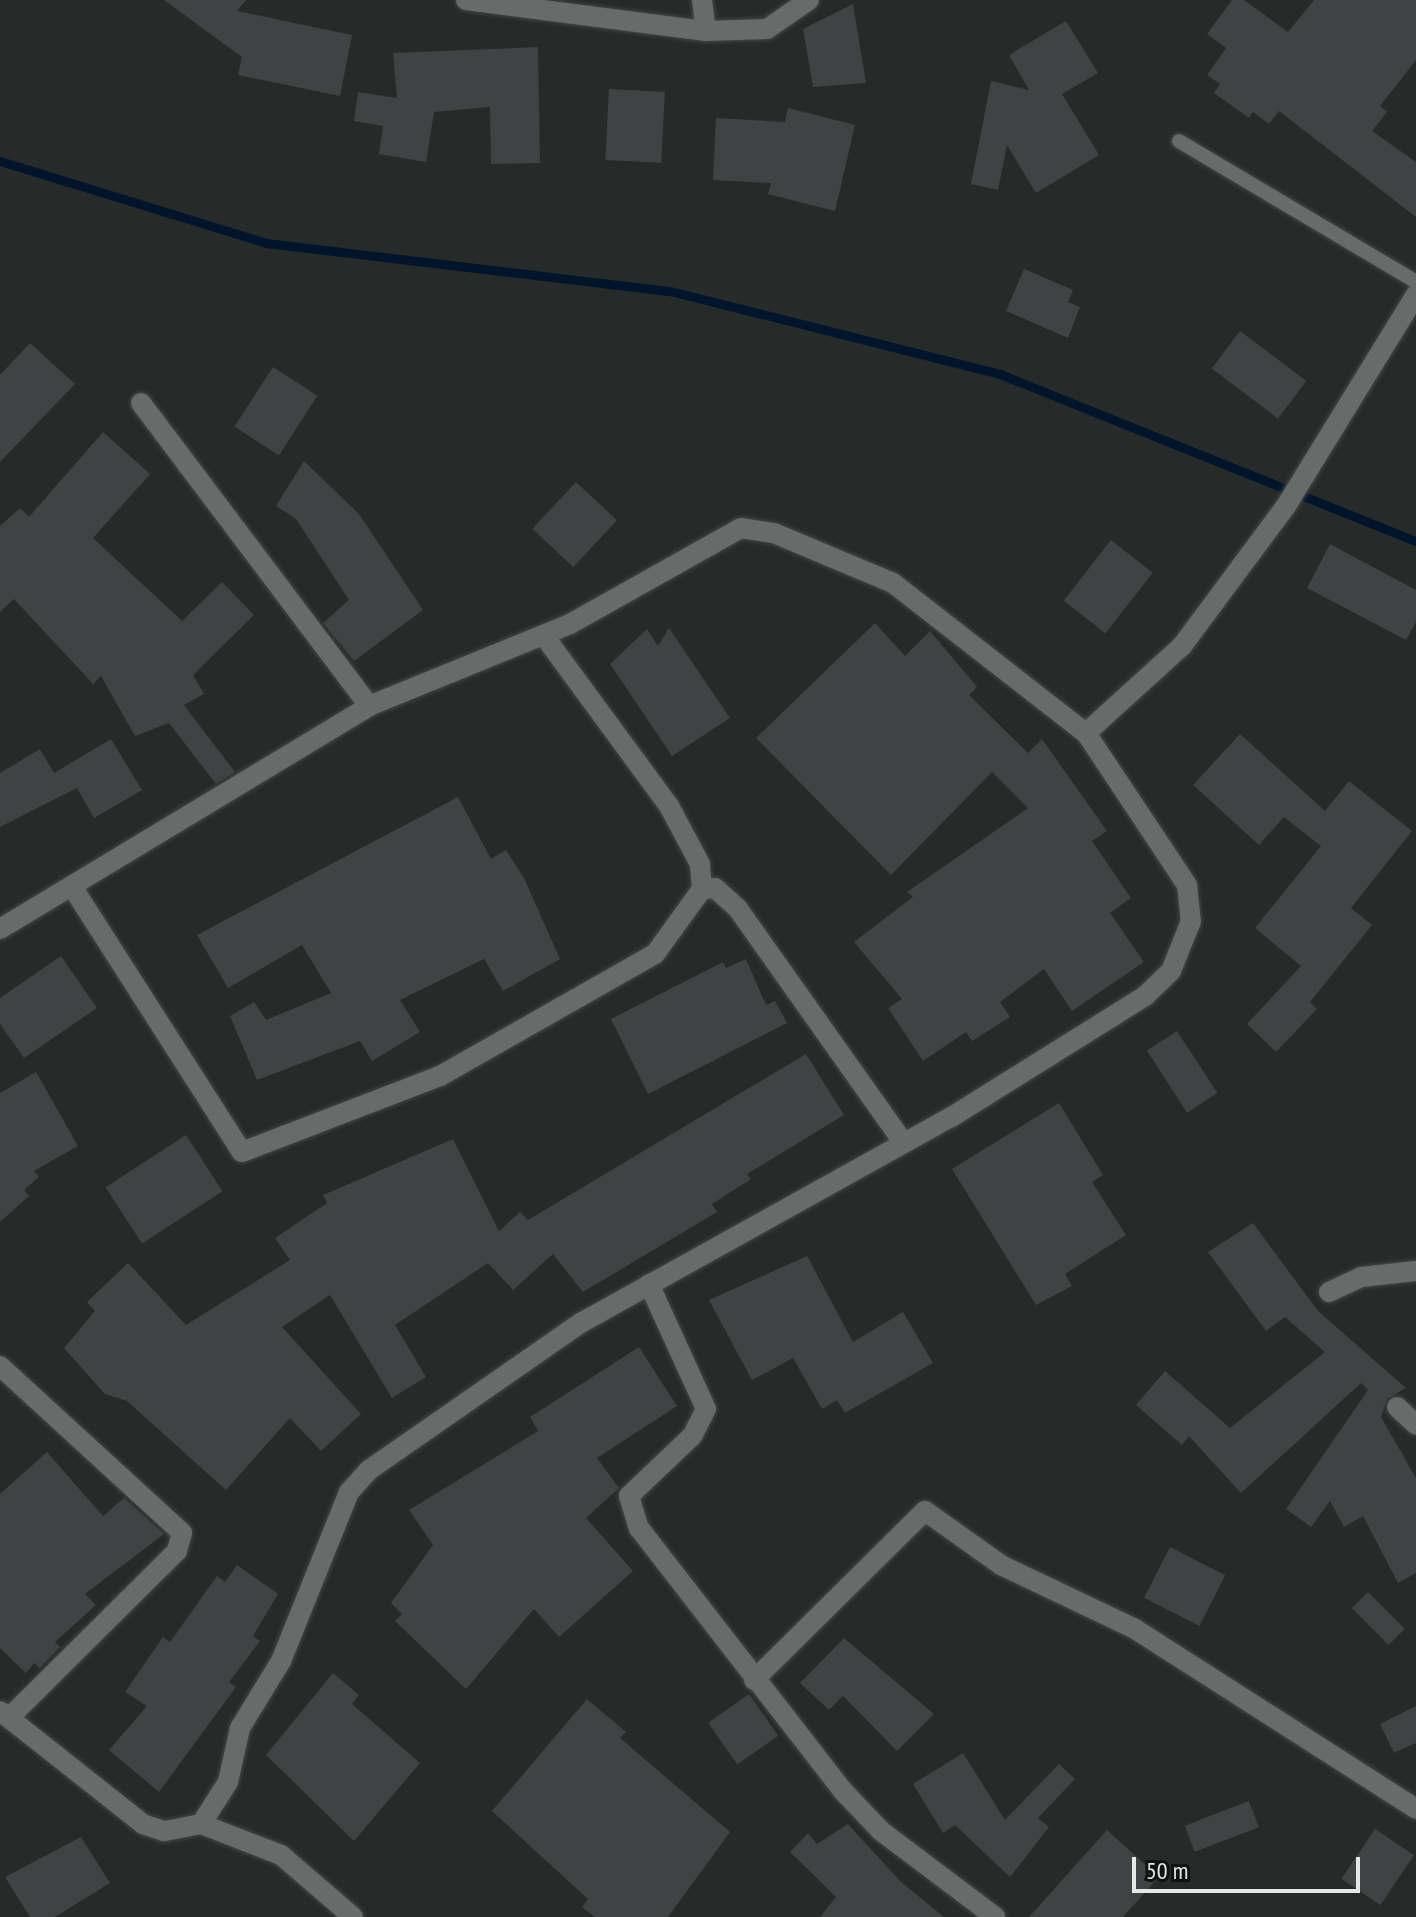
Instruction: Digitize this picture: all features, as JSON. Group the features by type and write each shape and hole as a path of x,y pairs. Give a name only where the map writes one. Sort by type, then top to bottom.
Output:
{"street":[{"path":"466,0 706,31 767,29 809,0"},
{"path":"702,0 706,31"},
{"path":"1086,733 1182,646 1286,506 1416,295"},
{"path":"141,403 369,706"},
{"path":"0,929 73,888 369,706 544,636 741,528 774,533 893,583 1086,733 1187,885 1191,921 1183,950 1145,996 903,1142 649,1284 492,1384 349,1492 287,1648 240,1728 228,1782 201,1824"},
{"path":"73,888 234,1144 254,1153 440,1076 640,965 669,940 702,889 700,864 669,806 544,636"},
{"path":"702,889 715,888 738,909 903,1142"},
{"path":"1329,1292 1361,1277 1416,1271"},
{"path":"649,1284 706,1409 692,1436 636,1483 631,1512 754,1680 881,1831 995,1917"},
{"path":"0,1366 182,1533 177,1551 5,1714 143,1824 164,1831 201,1824 281,1855 353,1917"},
{"path":"1397,1407 1416,1425"},
{"path":"754,1680 925,1511 1001,1565 1135,1629 1416,1809"}],"lane":[{"path":"1179,141 1416,282"}],"building":[{"path":"164,0 246,0 237,11 352,35 340,96 238,75 242,57"},
{"path":"1232,0 1244,0 1288,32 1314,0 1416,0 1416,60 1380,106 1387,112 1372,131 1416,162 1416,217 1279,111 1269,124 1253,112 1249,118 1214,93 1220,84 1207,75 1226,48 1207,34"},
{"path":"853,4 866,83 813,87 803,29"},
{"path":"1066,21 1098,73 1062,94 1099,155 1036,193 1007,145 998,190 971,184 991,81 1029,90 1009,55"},
{"path":"538,47 540,163 491,164 490,107 434,112 426,162 379,154 383,126 354,121 358,92 397,98 393,53"},
{"path":"609,89 665,92 661,163 605,160"},
{"path":"788,108 855,125 835,211 768,194 771,183 713,180 716,118 785,122"},
{"path":"1024,269 1073,290 1068,302 1080,307 1068,338 1006,311"},
{"path":"1240,331 1306,381 1278,418 1212,369"},
{"path":"30,343 75,384 0,462 0,375"},
{"path":"273,367 317,396 279,455 234,427"},
{"path":"103,432 150,474 93,538 182,621 222,582 254,615 193,675 204,694 184,705 235,772 216,784 169,723 135,736 101,676 93,684 14,599 0,612 0,526 20,508 29,517"},
{"path":"304,461 359,514 423,610 354,661 323,623 349,600 296,519 276,506"},
{"path":"576,482 617,520 573,567 532,529"},
{"path":"1111,540 1153,573 1105,633 1064,601"},
{"path":"1330,544 1416,590 1416,622 1406,640 1307,588"},
{"path":"875,623 905,656 930,631 977,687 969,695 1028,753 1042,739 1107,831 1092,841 1131,898 1110,913 1144,962 1072,1011 1044,969 1000,1002 1010,1017 972,1041 966,1032 923,1061 888,1008 902,999 854,942 913,897 907,892 1028,808 992,772 891,875 756,738"},
{"path":"669,628 730,718 672,756 610,664 647,629 658,646"},
{"path":"1240,734 1325,811 1349,781 1412,831 1351,908 1372,925 1310,1002 1317,1009 1276,1052 1247,1024 1301,966 1255,928 1321,846 1284,817 1259,845 1193,785"},
{"path":"111,739 142,790 94,818 77,788 0,827 0,773 40,749 54,773"},
{"path":"458,797 491,859 506,850 524,878 560,959 503,991 484,959 400,1000 420,1032 372,1061 360,1041 257,1080 230,1016 254,1002 266,1020 331,993 302,945 228,988 197,935"},
{"path":"61,956 97,1008 24,1058 0,1024 0,998"},
{"path":"746,959 766,1005 775,1001 787,1023 648,1094 611,1019 723,962 726,968"},
{"path":"1177,1031 1217,1093 1187,1113 1147,1051"},
{"path":"806,1054 844,1115 747,1174 751,1179 712,1204 717,1212 583,1292 553,1254 513,1290 488,1263 395,1325 426,1377 392,1398 330,1295 282,1327 361,1414 321,1451 290,1418 226,1490 127,1401 105,1394 64,1348 95,1311 87,1302 128,1263 186,1325 290,1260 275,1238 327,1203 323,1195 453,1139 499,1231 520,1212 528,1220"},
{"path":"36,1072 78,1146 34,1171 39,1177 24,1190 29,1196 0,1222 0,1093"},
{"path":"1059,1103 1103,1175 1092,1182 1126,1235 1065,1274 1072,1286 1036,1305 952,1169"},
{"path":"186,1135 222,1191 142,1243 105,1187"},
{"path":"1253,1223 1318,1311 1406,1388 1387,1399 1381,1417 1416,1478 1416,1573 1398,1583 1363,1516 1344,1527 1330,1501 1311,1527 1286,1509 1368,1390 1361,1383 1241,1493 1189,1436 1182,1445 1136,1405 1165,1371 1230,1428 1325,1352 1285,1317 1266,1331 1208,1252"},
{"path":"807,1256 853,1342 903,1312 933,1363 845,1413 837,1400 822,1409 793,1358 752,1380 709,1300"},
{"path":"639,1347 677,1406 597,1458 619,1488 586,1518 633,1571 559,1637 534,1609 466,1689 395,1621 402,1614 391,1603 433,1545 409,1510 538,1431 530,1417"},
{"path":"47,1452 103,1516 124,1498 164,1534 85,1594 96,1605 55,1642 60,1647 40,1668 34,1663 26,1673 0,1648 0,1494"},
{"path":"1170,1547 1225,1575 1199,1626 1144,1598"},
{"path":"237,1565 278,1594 253,1636 260,1641 229,1682 236,1687 159,1792 109,1750 147,1706 125,1692 163,1637 170,1642 217,1576 225,1582"},
{"path":"1368,1592 1405,1629 1389,1645 1352,1608"},
{"path":"844,1638 934,1714 897,1751 843,1696 829,1710 800,1683"},
{"path":"333,1673 359,1695 352,1704 420,1763 354,1841 266,1755"},
{"path":"749,1694 778,1736 737,1764 708,1723"},
{"path":"587,1699 626,1732 620,1738 730,1832 668,1917 595,1917 582,1907 588,1899 492,1811"},
{"path":"1416,1706 1416,1743 1394,1753 1380,1724"},
{"path":"963,1753 1005,1820 1059,1764 1075,1779 1038,1818 1049,1827 1010,1877 955,1825 943,1833 913,1784"},
{"path":"1249,1801 1259,1827 1195,1852 1185,1826"},
{"path":"848,1824 900,1881 944,1917 820,1917 836,1897 790,1852 808,1833 817,1844"},
{"path":"1375,1829 1414,1855 1380,1905 1341,1879"},
{"path":"1107,1830 1159,1877 1123,1917 1029,1917"},
{"path":"81,1837 110,1883 55,1917 30,1917 5,1877"}],"waterway":[{"path":"0,161 266,243 670,291 1000,374 1416,541"}]}
